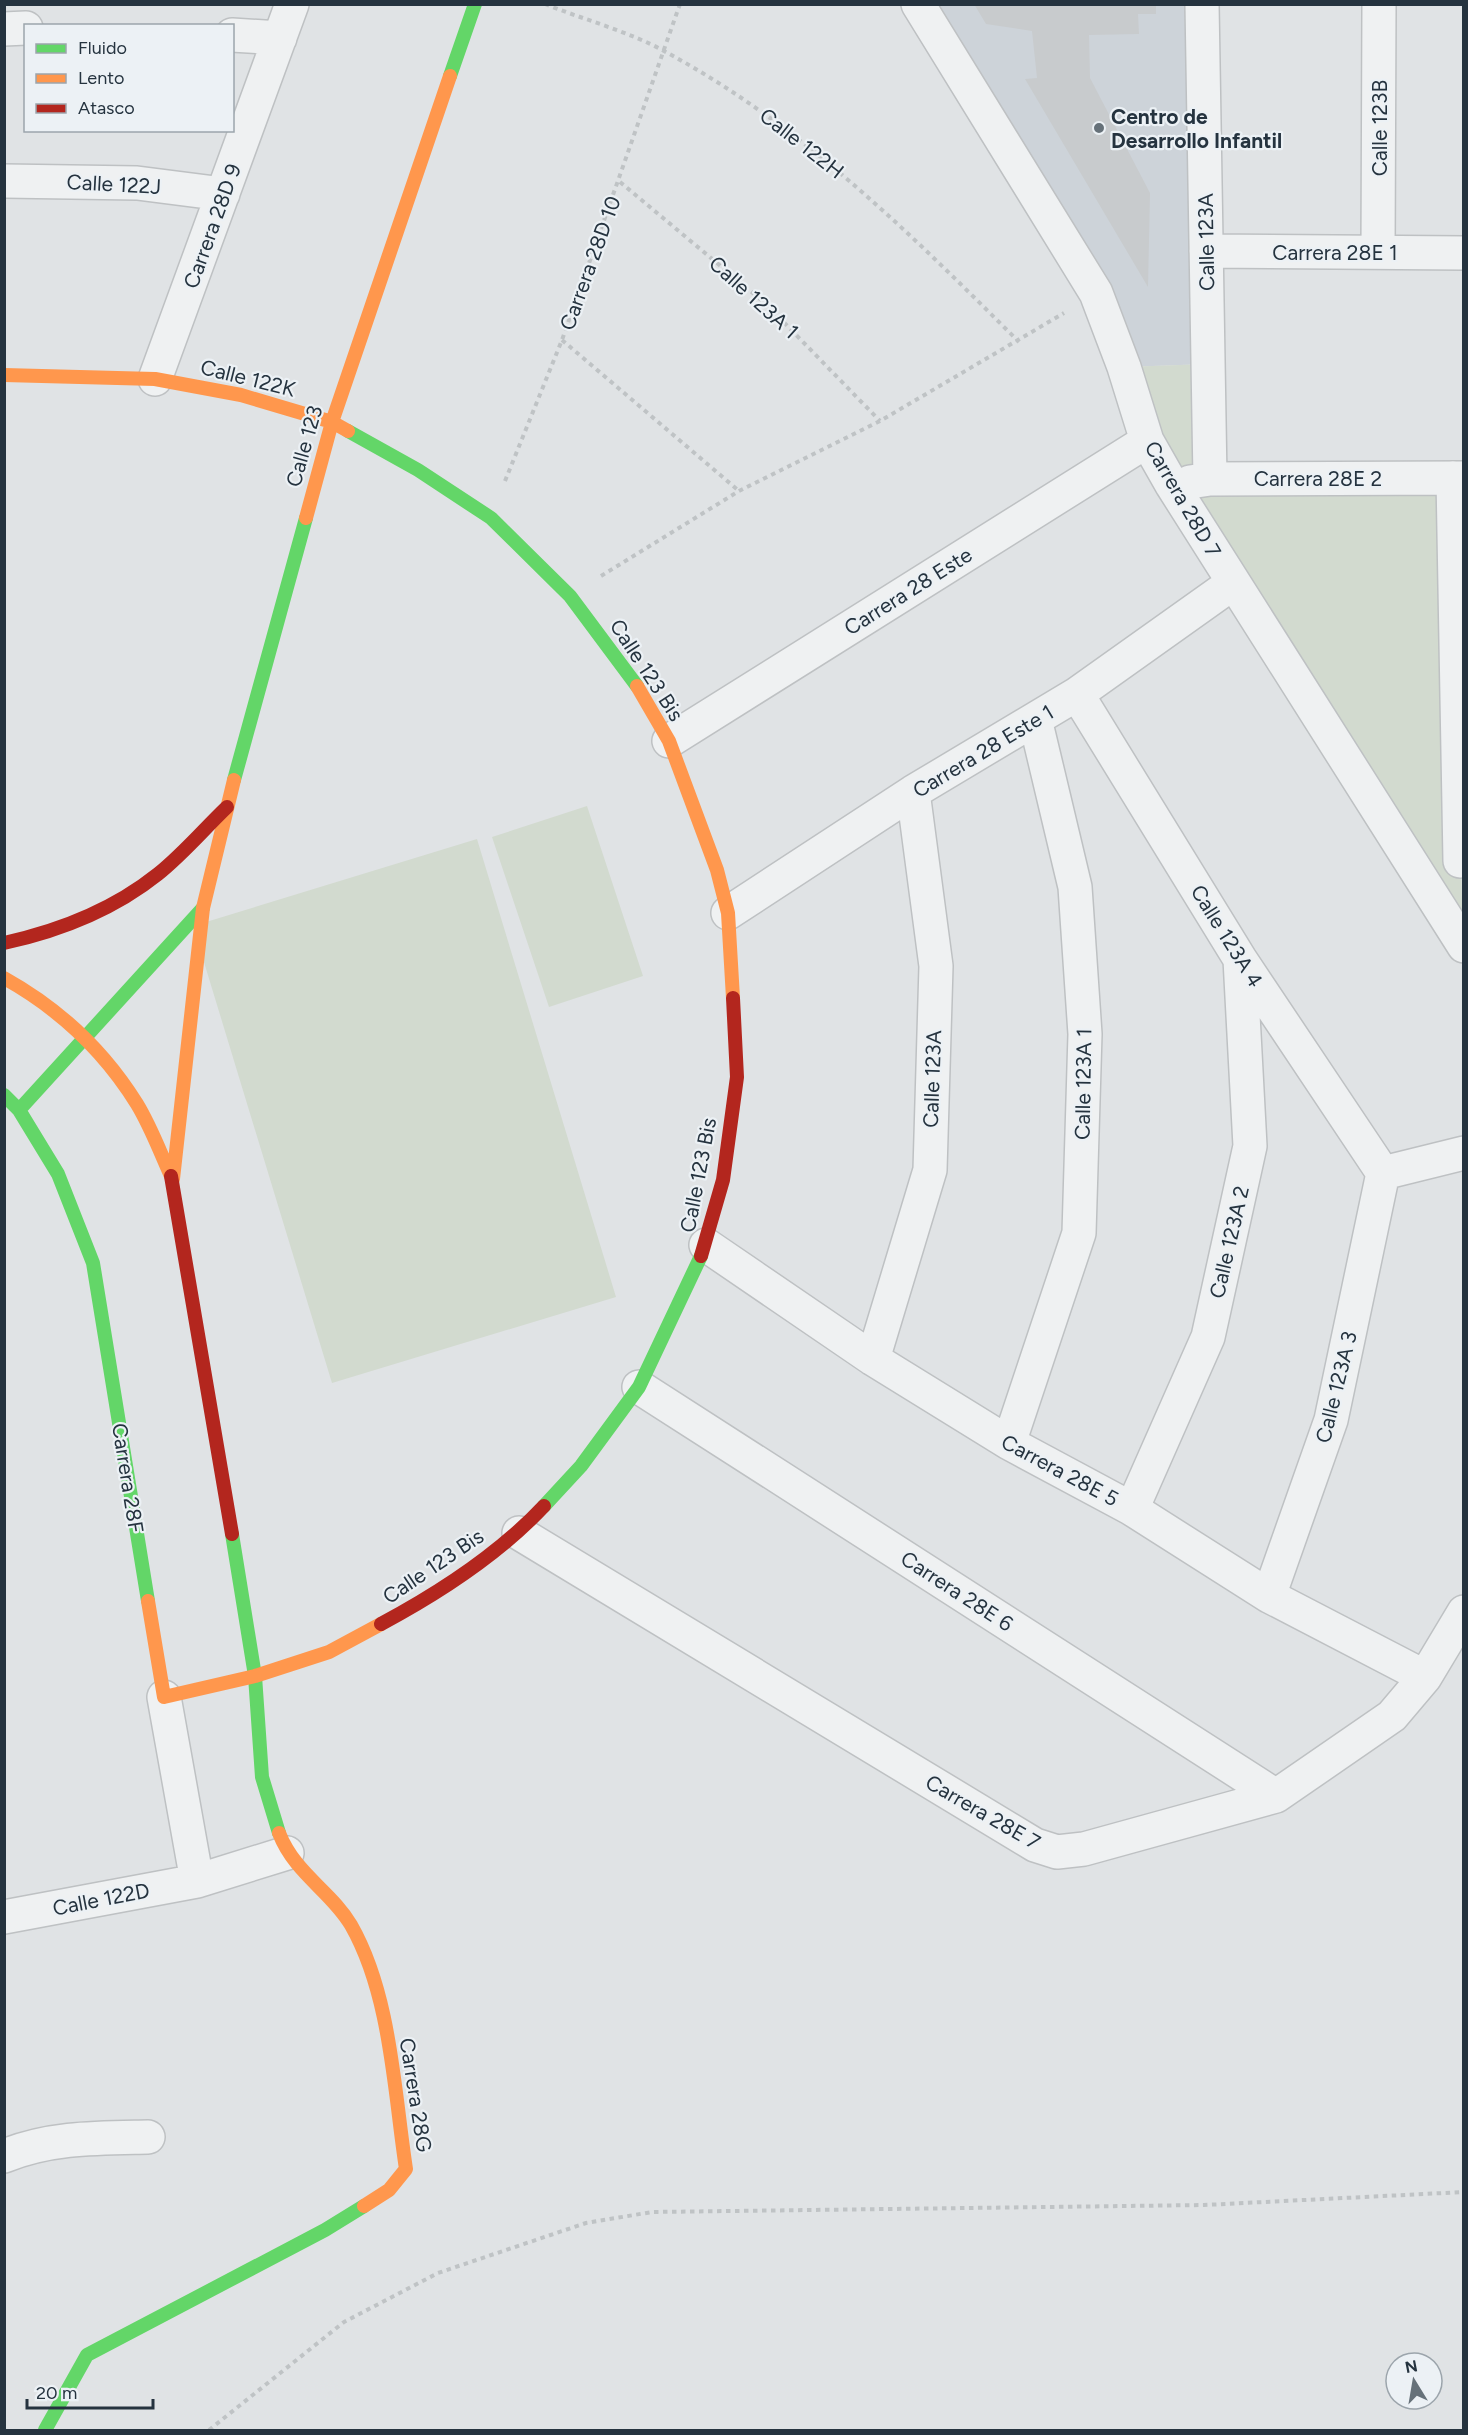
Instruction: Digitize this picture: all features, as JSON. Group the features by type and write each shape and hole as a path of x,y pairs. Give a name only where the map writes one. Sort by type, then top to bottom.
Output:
{"street":[{"name":"Carrera 28D 9","path":"156,379 292,4"},
{"name":"Calle 123","path":"173,1179 203,908 227,807 332,422 475,4"},
{"name":"Carrera 28D 7","path":"918,4 1096,293 1124,367 1147,441 1172,485 1464,946"},
{"name":"Calle 123A","path":"1202,4 1210,479"},
{"name":"Calle 123B","path":"1378,252 1379,4"},
{"path":"4,29 24,28"},
{"path":"234,35 280,38"},
{"name":"Calle 122J","path":"4,181 137,183 224,194"},
{"name":"Carrera 28E 1","path":"1206,251 1464,253"},
{"name":"Calle 122K","path":"4,375 156,379 241,395 332,422 418,470 491,518"},
{"name":"Carrera 28 Este","path":"669,741 1147,441"},
{"path":"1427,889 1462,861 1458,478"},
{"name":"Carrera 28E 2","path":"1172,485 1210,479 1458,478"},
{"name":"Calle 123 Bis","path":"164,1697 255,1676 329,1652 425,1601 519,1533 581,1466 639,1387 706,1245 723,1180 737,1077 728,913 717,870 669,741 633,679 570,596 491,518"},
{"name":"Carrera 28 Este 1","path":"728,913 913,792 1077,694 1233,583"},
{"name":"Calle 123A 4","path":"1077,694 1240,959 1383,1173"},
{"name":"Calle 123A 1","path":"1008,1443 1079,1233 1085,1034 1076,887 1035,719"},
{"name":"Calle 123A","path":"873,1359 930,1170 936,966 913,792"},
{"path":"4,943 27,939 95,913 157,875 227,807"},
{"path":"9,1110 84,1037 203,908"},
{"name":"Calle 123A 2","path":"1132,1509 1208,1337 1250,1146 1240,959"},
{"path":"4,978 25,988 84,1037 137,1104 173,1179 255,1676"},
{"name":"Carrera 28F","path":"9,1110 58,1174 93,1263 164,1697 197,1881"},
{"path":"1383,1173 1464,1154"},
{"name":"Calle 123A 3","path":"1269,1596 1331,1420 1383,1173"},
{"name":"Carrera 28E 5","path":"706,1245 873,1359 1008,1443 1132,1509 1269,1596 1425,1677"},
{"name":"Carrera 28E 6","path":"639,1387 1275,1796"},
{"name":"Carrera 28E 7","path":"519,1533 1035,1845 1057,1852 1084,1849 1275,1796 1392,1716 1425,1677 1464,1612"},
{"name":"Carrera 28G","path":"45,2430 87,2355 325,2230 389,2190 406,2169 382,2009 364,1951 350,1923 287,1853 272,1815 262,1778 255,1676"},
{"name":"Calle 122D","path":"4,1917 197,1881 287,1853"},
{"path":"4,2156 31,2145 83,2138 148,2138"}],"path":[{"name":"Calle 122H","path":"545,4 662,49 766,113 862,191 1018,342"},
{"name":"Carrera 28D 10","path":"491,518 562,340 620,182 662,49 680,4"},
{"name":"Calle 123A 1","path":"620,182 766,304 880,421"},
{"path":"570,596 739,491 880,421 1018,342 1096,293"},
{"path":"562,340 739,491"},
{"path":"209,2430 344,2322 438,2273 586,2223 652,2212 1204,2205 1464,2192"}],"shaded area":[{"name":"Centro de Desarrollo Infantil","path":"918,5 1202,5 1208,364 1124,367"},
{"path":"1208,364 1210,478 1453,478 1463,946 1233,583 1124,367"},
{"path":"587,806 643,976 549,1007 492,837"},
{"path":"477,839 616,1297 332,1383 193,926"}],"building":[{"path":"974,4 1156,4 1156,14 1138,14 1139,34 1089,35 1090,78 1150,193 1148,287 1025,79 1037,78 1032,31 986,24"}],"traffic: fast":[{"path":"450,76 475,4"},
{"path":"348,431 418,470 491,518 570,596 637,686"},
{"path":"234,780 306,518"},
{"path":"19,1110 203,908"},
{"path":"4,1095 19,1110 58,1174 93,1263 148,1601"},
{"path":"544,1506 581,1466 639,1387 701,1256"},
{"path":"232,1534 255,1676 262,1777 279,1833"},
{"path":"45,2430 87,2355 325,2230 364,2206"}],"traffic: slow":[{"path":"306,518 332,422 450,76"},
{"path":"4,375 155,379 241,395 332,422 348,431"},
{"path":"637,686 669,741 717,870 728,913 733,998"},
{"path":"173,1179 203,908 234,780"},
{"path":"4,978 61,1017 110,1066 142,1113 171,1176"},
{"path":"148,1601 164,1697 255,1676 329,1652 381,1624"},
{"path":"279,1833 294,1860 334,1902 351,1925 364,1952 383,2012 406,2169 389,2190 364,2206"}],"traffic: jam":[{"path":"4,943 85,918 123,898 158,874 227,807"},
{"path":"701,1256 723,1180 737,1077 733,998"},
{"path":"171,1176 232,1534"},
{"path":"381,1624 488,1557 544,1506"}],"place":[{"name":"Centro de Desarrollo Infantil","path":"1099,128"}]}
